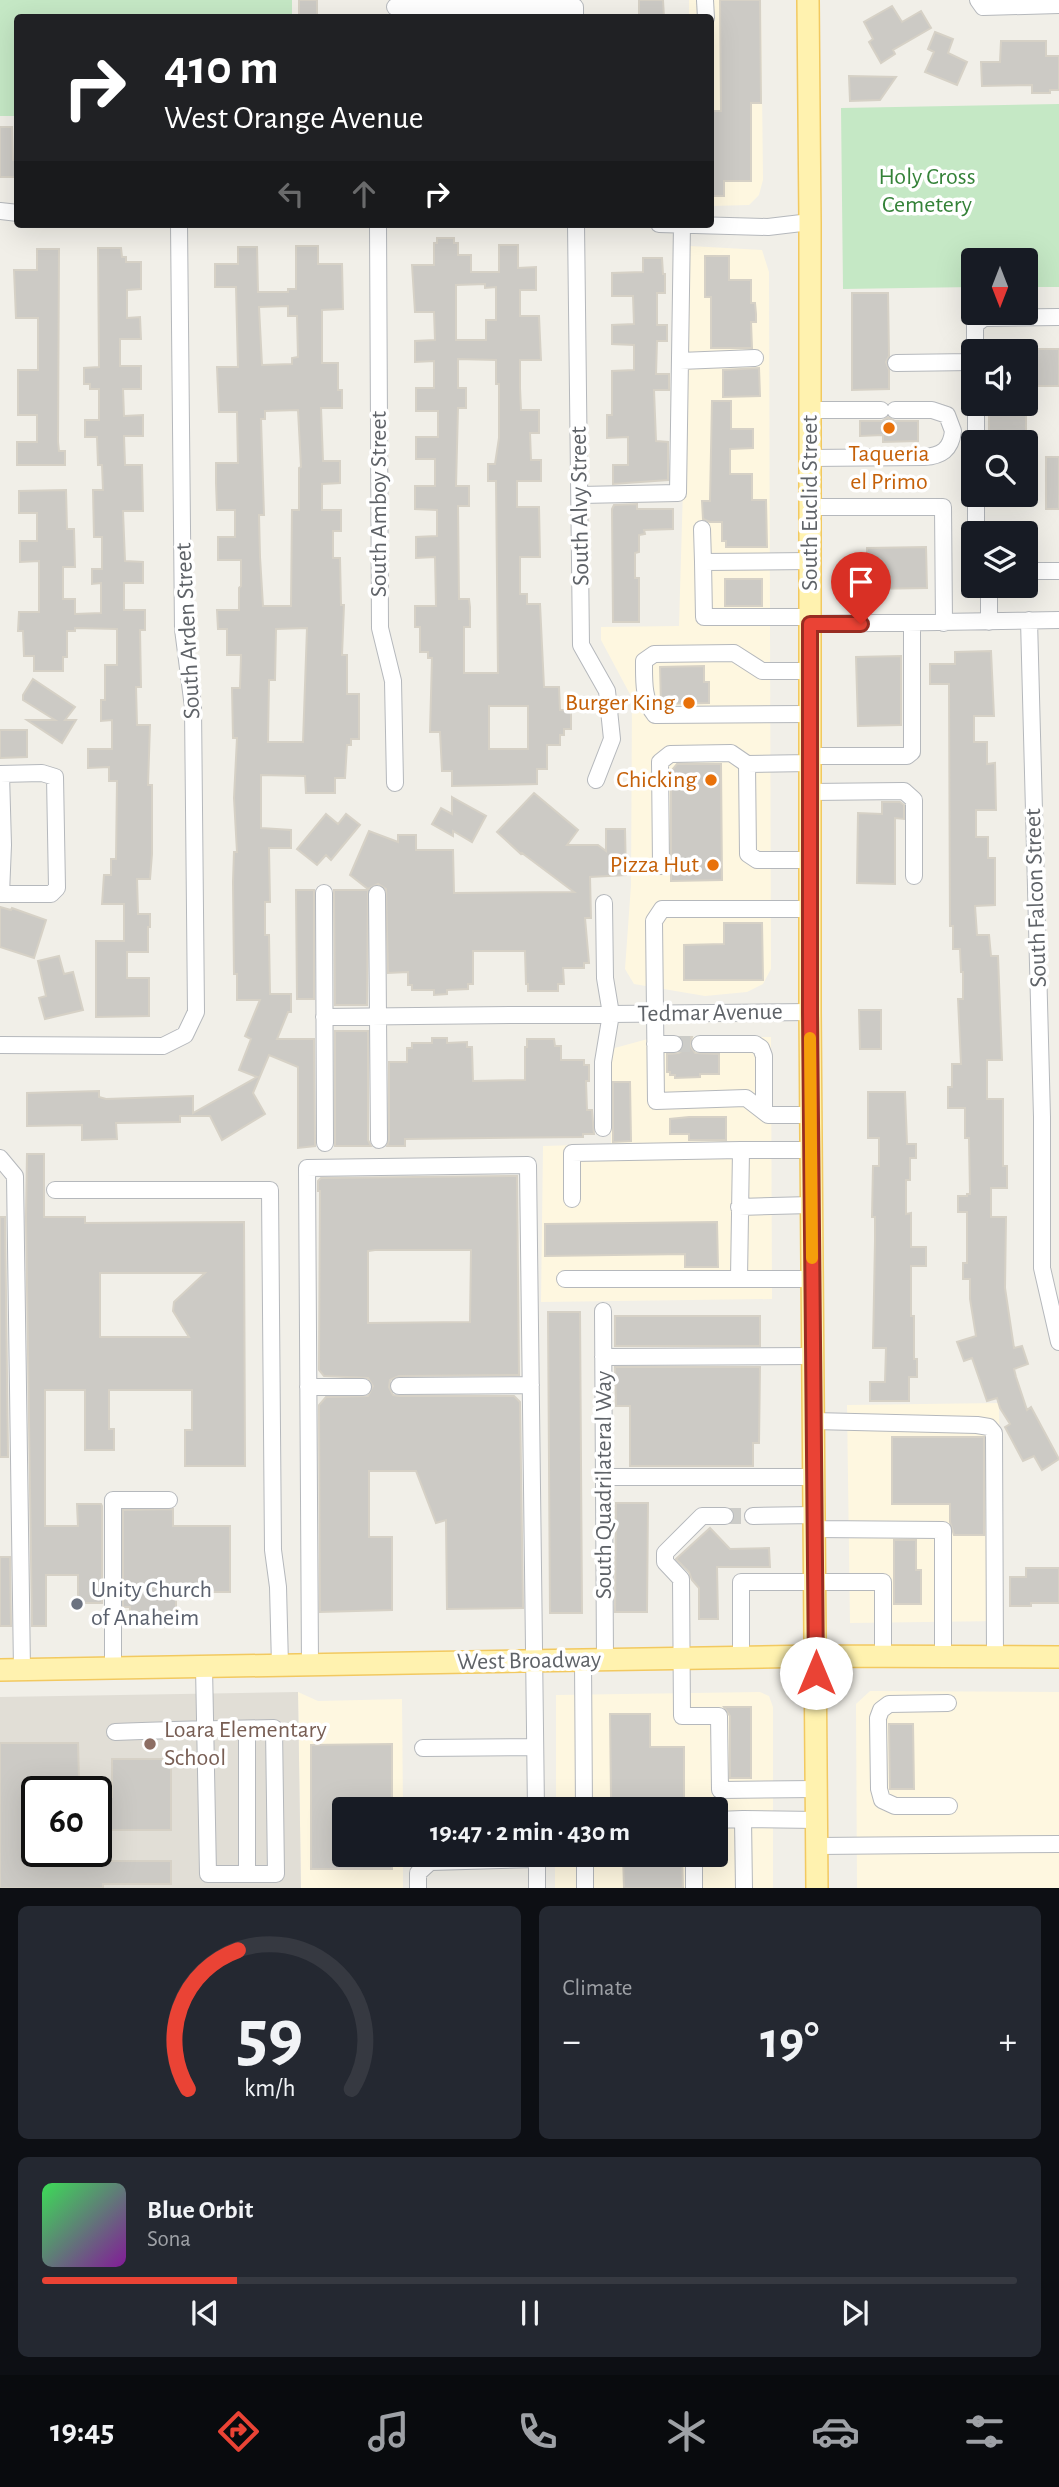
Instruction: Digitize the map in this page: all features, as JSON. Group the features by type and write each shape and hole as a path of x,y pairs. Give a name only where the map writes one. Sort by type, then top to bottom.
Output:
{"main road":[{"name":"South Euclid Street","path":"808,0 810,1012 817,1888"},
{"name":"West Broadway","path":"0,1670 816,1656 1059,1657"}],"street":[{"path":"978,0 983,7 1059,5"},
{"path":"395,7 480,3 575,12"},
{"path":"714,225 768,227 810,222"},
{"name":"South Arden Street","path":"0,1045 163,1046 185,1035 196,1013 193,707 183,629 179,228"},
{"name":"South Amboy Street","path":"378,228 380,628 393,681 395,783"},
{"name":"South Alvy Street","path":"576,228 581,645 607,691 611,739 596,779"},
{"path":"580,495 678,494 682,228"},
{"path":"975,339 975,326 984,318 1059,317"},
{"path":"680,361 755,358"},
{"path":"896,363 961,362"},
{"path":"809,410 932,410 947,415 954,431 947,449 942,454 924,457 809,458"},
{"path":"809,507 943,507 944,623"},
{"path":"702,529 704,617 912,623 1059,620"},
{"path":"703,562 810,561"},
{"path":"1038,571 1059,571"},
{"path":"989,598 989,622"},
{"name":"South Falcon Street","path":"1029,620 1042,1117 1042,1268 1059,1342"},
{"path":"660,866 660,762 670,754 731,753 747,764 907,756 912,752 912,623"},
{"path":"810,671 762,671 734,653 654,653 644,662 648,706 655,715 810,714"},
{"path":"747,764 748,854 757,860 810,860"},
{"path":"42,773 55,777 57,888 51,894 1,894 1,845 1,774 42,773"},
{"path":"811,792 904,791 914,800 914,876"},
{"path":"324,893 325,1143"},
{"path":"377,894 379,1140"},
{"path":"603,1128 603,1062 611,1014 605,978 604,903"},
{"path":"810,909 662,909 654,921 655,1044 656,1101 746,1098 768,1115 812,1115"},
{"name":"Tedmar Avenue","path":"324,1017 810,1012"},
{"path":"655,1044 674,1044"},
{"path":"700,1044 755,1044 761,1048 764,1056 764,1111"},
{"path":"739,1279 741,1150"},
{"path":"572,1199 572,1153 813,1150"},
{"path":"0,1158 15,1176 22,1670"},
{"path":"310,1665 307,1168 528,1165 536,1797"},
{"path":"55,1190 271,1189 273,1550 278,1587 280,1665"},
{"path":"739,1208 811,1205"},
{"path":"565,1279 812,1279"},
{"name":"South Quadrilateral Way","path":"603,1311 605,1660"},
{"path":"603,1357 813,1356"},
{"path":"399,1386 531,1385"},
{"path":"308,1387 363,1387"},
{"path":"814,1421 977,1425 989,1427 995,1433 995,1656"},
{"path":"604,1477 815,1477"},
{"path":"113,1668 113,1500 169,1500"},
{"path":"725,1516 702,1516 665,1553 665,1562 681,1578 682,1717 719,1716 719,1790 816,1789"},
{"path":"753,1516 943,1530 943,1656"},
{"path":"741,1657 741,1582 883,1582 883,1656"},
{"path":"583,1660 584,1797"},
{"path":"115,1731 206,1730 274,1728 276,1874 208,1874 206,1730 204,1667"},
{"path":"948,1703 894,1703 884,1707 878,1718 879,1793 882,1800 895,1806 949,1807"},
{"path":"247,1729 247,1874"},
{"path":"423,1748 535,1746"},
{"path":"743,1819 744,1888"},
{"path":"728,1820 817,1820"},
{"path":"817,1846 1059,1844"},
{"path":"418,1888 418,1873 425,1867"},
{"path":"537,1867 537,1888"},
{"path":"585,1867 585,1888"},
{"path":"694,1867 694,1888"}],"shaded area":[{"path":"689,0 761,0 763,180 759,195 749,205 714,206 714,14 689,14"},
{"path":"690,246 762,250 769,272 771,969 763,984 747,992 705,996 634,984 625,969 631,885 632,698 601,640 601,627 679,626"},
{"path":"655,1037 771,1037 772,1299 541,1302 543,1146 611,1144 611,1049"},
{"path":"999,1403 1002,1621 850,1623 847,1405"},
{"path":"870,1691 1059,1692 1059,1888 857,1888 856,1704"},
{"path":"298,1692 318,1701 402,1699 403,1797 332,1797 332,1867 403,1867 403,1888 301,1888"},
{"name":"Loara Elementary School","path":"298,1692 301,1888 0,1888 0,1697"},
{"path":"760,1692 769,1696 773,1707 773,1888 555,1888 555,1867 728,1867 728,1797 556,1797 556,1695"}],"green space":[{"path":"0,0 292,0 292,14 14,14 14,116 0,116"},
{"name":"Holy Cross Cemetery","path":"1059,104 1059,287 1038,287 1038,248 961,248 961,287 843,289 841,108"}],"building":[{"path":"299,0 317,0 317,14 299,14"},
{"path":"639,0 663,0 664,14 639,14"},
{"path":"720,0 760,0 761,103 751,103 751,181 724,181 724,196 714,196 714,111 721,111"},
{"path":"892,6 902,22 921,11 931,28 893,50 895,54 881,63 869,42 873,39 864,22"},
{"path":"935,32 953,39 948,53 967,62 957,85 925,72 934,52 928,49"},
{"path":"1001,41 1046,41 1046,56 1059,56 1059,90 1032,93 1032,85 982,86 981,62 1000,62"},
{"path":"849,76 896,77 880,100 850,101"},
{"path":"0,127 12,127 14,177 0,177"},
{"path":"437,238 454,238 454,243 458,243 458,255 471,255 471,272 499,272 499,245 518,245 518,268 536,267 536,290 520,290 520,316 539,316 541,360 520,360 520,388 521,410 539,410 539,433 530,433 531,460 541,460 541,481 517,481 517,507 539,507 540,557 520,557 520,594 527,594 527,604 540,604 544,687 559,687 560,710 571,710 571,729 564,729 564,735 560,735 560,745 547,745 547,769 537,769 537,784 452,786 452,771 442,771 440,732 430,732 432,658 428,658 428,652 420,652 420,627 415,627 415,606 436,606 435,557 416,558 416,537 437,536 437,510 415,509 415,486 435,486 435,459 416,459 416,437 438,437 438,411 416,411 416,388 434,388 434,361 415,362 415,341 435,340 434,312 415,312 412,265 434,265 434,243 437,243","holes":["485,284 485,288 496,287 496,320 486,320 486,340 456,340 456,285","458,359 496,360 499,438 495,464 488,464 488,481 496,481 498,673 464,673 464,627 470,627 470,607 469,599 459,599 458,506 469,506 469,486 456,486 458,408 466,408 466,388 458,388","489,706 528,706 528,749 489,749"]},
{"path":"296,246 318,246 318,264 342,264 343,309 322,310 322,363 338,363 338,390 342,390 342,408 321,408 323,461 340,461 340,483 322,484 322,510 341,510 341,531 333,531 333,558 340,558 341,605 344,605 342,655 347,655 347,694 359,694 359,739 351,739 351,745 347,745 345,778 335,778 335,793 306,793 305,776 261,775 261,828 291,830 291,848 269,848 270,902 265,902 265,935 269,935 270,994 291,994 291,1012 288,1012 277,1039 314,1039 315,1146 298,1148 298,1067 269,1055 253,1093 265,1114 222,1140 210,1116 180,1116 180,1122 116,1123 117,1139 82,1140 82,1125 27,1126 27,1093 99,1091 99,1097 106,1099 193,1096 193,1113 257,1077 239,1070 251,1039 245,1036 260,1000 237,1000 237,974 234,974 233,882 234,852 237,852 234,798 237,738 233,738 232,688 240,688 241,655 227,655 227,629 218,629 217,610 239,610 241,586 241,560 218,560 218,537 235,537 235,510 217,510 216,483 216,463 238,463 237,412 219,412 217,367 238,367 236,287 215,287 215,264 238,264 238,247 257,247 258,292 288,292 288,289 296,289","holes":["288,306 288,316 297,316 298,357 292,358 292,364 262,365 259,307","298,410 301,467 299,510 292,510 291,606 263,606 259,515 264,515 261,419 265,419 265,411","307,628 303,742 268,742 269,680 275,680 276,629"]},
{"path":"98,248 121,248 126,262 141,262 141,289 127,290 127,318 140,317 141,339 120,339 120,366 141,366 141,389 123,389 124,416 143,415 143,436 124,436 125,465 142,465 143,511 123,511 125,561 143,562 143,583 124,583 124,610 145,610 145,630 140,630 141,687 136,687 137,725 150,725 148,785 152,785 152,854 150,879 137,879 138,914 150,914 148,952 127,952 127,978 149,978 149,1016 96,1017 96,941 124,941 124,904 102,904 104,875 111,875 111,859 116,859 117,781 109,781 109,767 88,768 88,749 112,749 112,720 101,721 101,700 105,700 105,665 117,665 117,629 75,628 75,631 67,631 67,657 63,657 63,671 34,671 34,656 24,656 23,631 18,631 19,612 39,612 39,561 20,562 20,541 37,541 37,513 19,513 19,491 66,490 67,529 74,529 75,567 63,567 63,599 75,599 75,614 101,613 101,583 92,584 92,569 102,569 102,537 94,537 93,490 103,490 102,465 98,465 97,437 85,437 85,420 99,420 99,389 90,389 90,384 84,384 84,368 99,367"},
{"path":"37,249 59,249 58,442 59,451 65,451 65,465 17,465 17,442 37,442 37,415 18,415 18,370 38,370 38,318 16,318 14,270 37,270"},
{"path":"705,256 729,256 729,280 751,280 751,303 755,303 756,314 756,322 751,322 752,348 711,348 711,297 705,297"},
{"path":"643,258 662,258 665,274 665,293 657,293 657,325 667,325 667,341 657,341 656,374 669,374 669,390 654,390 656,441 668,442 668,480 613,484 613,465 628,465 628,437 607,438 607,415 612,415 612,371 634,370 634,345 612,344 612,325 634,324 633,296 612,296 612,273 643,272"},
{"path":"852,293 888,293 889,356 886,362 889,389 852,390"},
{"path":"1038,349 1059,349 1059,386 1038,386"},
{"path":"759,368 760,396 723,397 723,370"},
{"path":"712,401 731,401 731,429 753,429 753,448 730,449 730,474 752,474 752,500 766,500 767,547 726,547 726,541 722,541 722,522 703,519 702,501 710,501"},
{"path":"989,416 1026,416 1026,430 989,430"},
{"name":"Taqueria el Primo","path":"888,417 895,421 918,421 918,441 883,442 883,435 860,436 860,421 882,421"},
{"path":"1046,457 1059,457 1059,509 1046,509"},
{"path":"637,504 637,509 673,509 673,529 644,530 645,534 639,535 639,552 635,553 635,578 639,578 639,622 613,622 612,509 614,505"},
{"path":"926,547 927,588 868,589 867,548"},
{"path":"725,579 762,579 762,606 725,606"},
{"path":"991,651 994,716 974,716 974,742 987,742 987,764 995,763 996,810 976,810 976,837 988,837 988,858 995,858 995,905 975,906 977,935 989,935 991,956 998,956 1002,1060 987,1060 987,1099 1003,1099 1003,1166 1007,1166 1007,1188 991,1188 991,1217 1006,1217 1005,1288 1014,1348 1022,1346 1028,1364 1014,1369 1016,1377 1027,1410 1031,1407 1059,1459 1042,1470 1034,1456 1023,1461 1005,1427 1010,1424 997,1398 987,1401 972,1358 964,1361 957,1342 976,1336 970,1279 963,1279 963,1263 967,1263 967,1212 958,1212 958,1196 970,1194 969,1138 965,1138 965,1108 948,1108 952,1064 961,1064 958,999 963,999 963,972 960,949 953,949 953,926 950,926 949,684 930,684 930,664 955,664 955,652"},
{"path":"901,656 901,725 858,726 856,657"},
{"path":"704,666 704,682 709,682 709,703 661,704 660,667"},
{"path":"33,679 75,707 65,720 76,720 62,743 27,720 55,720 23,700 23,695"},
{"path":"0,730 27,730 27,757 0,758"},
{"path":"677,764 721,764 722,880 671,881 671,771"},
{"path":"534,793 578,830 567,845 598,845 606,851 606,829 625,829 626,875 590,877 591,918 585,918 589,963 584,963 584,968 563,968 564,984 558,984 558,991 528,991 525,951 473,951 473,984 468,984 468,989 447,990 447,994 434,995 434,990 412,990 412,985 408,985 408,972 388,973 386,889 378,884 368,889 350,875 369,831 398,842 398,835 416,835 416,850 453,850 454,893 574,892 521,854 497,832"},
{"path":"452,797 486,816 472,842 453,831 453,836 432,824 441,808 452,814"},
{"path":"882,802 900,802 904,805 904,819 895,818 895,884 857,883 858,813 882,814"},
{"path":"326,814 338,824 346,814 360,825 331,860 326,855 317,865 297,849"},
{"path":"296,890 314,890 314,999 297,999"},
{"path":"334,890 368,890 367,1005 335,1005"},
{"path":"0,907 12,908 46,920 34,958 0,947"},
{"path":"724,923 762,923 763,980 684,980 684,945 724,944"},
{"path":"59,956 64,974 73,972 83,1010 45,1019 39,998 46,996 38,961"},
{"path":"859,1010 881,1010 881,1049 860,1049"},
{"path":"335,1031 368,1031 368,1140 371,1146 335,1146"},
{"path":"682,1037 692,1037 690,1045 695,1053 719,1054 719,1074 675,1078 675,1075 667,1072 667,1054 683,1050"},
{"path":"432,1038 447,1038 447,1043 467,1042 467,1047 472,1047 473,1081 525,1080 527,1039 554,1039 555,1046 561,1046 561,1060 584,1060 584,1065 589,1065 589,1081 586,1081 587,1110 592,1110 594,1134 583,1134 583,1137 405,1139 405,1146 387,1146 389,1062 407,1062 407,1048 412,1048 412,1043 432,1043"},
{"path":"613,1082 630,1082 631,1141 613,1142"},
{"path":"868,1092 905,1092 907,1144 916,1144 916,1158 910,1158 910,1180 906,1180 906,1214 911,1213 911,1247 926,1247 926,1266 911,1266 911,1316 914,1316 914,1359 917,1359 917,1377 909,1377 909,1401 870,1401 870,1382 885,1382 886,1348 873,1348 873,1166 879,1166 879,1138 868,1138"},
{"path":"726,1117 726,1140 689,1140 689,1134 670,1134 670,1119"},
{"path":"27,1154 44,1154 44,1217 85,1217 85,1223 244,1222 245,1466 185,1466 185,1430 192,1430 192,1390 109,1390 109,1429 114,1429 114,1450 85,1450 85,1390 45,1390 45,1526 78,1526 77,1504 102,1506 102,1603 78,1603 78,1575 46,1575 46,1626 32,1626","holes":["100,1273 205,1273 174,1302 173,1311 189,1337 100,1337"]},
{"path":"517,1176 519,1375 399,1376 390,1380 389,1387 393,1395 399,1396 514,1396 520,1402 523,1608 447,1609 446,1520 436,1523 416,1471 369,1471 369,1537 392,1537 392,1610 320,1612 319,1405 326,1397 368,1396 373,1386 368,1378 324,1376 319,1370 318,1181 321,1178","holes":["471,1250 470,1322 368,1323 368,1251"]},
{"path":"0,1217 5,1217 8,1457 0,1457"},
{"path":"717,1222 718,1267 685,1267 685,1254 545,1256 545,1224"},
{"path":"548,1312 580,1312 582,1613 550,1613"},
{"path":"615,1316 760,1316 760,1346 615,1346"},
{"path":"615,1367 760,1367 759,1443 753,1443 753,1466 630,1466 630,1406 616,1406"},
{"path":"892,1437 984,1437 984,1535 954,1535 950,1522 950,1504 892,1504"},
{"path":"616,1503 648,1503 647,1612 615,1612"},
{"path":"173,1509 173,1526 230,1526 230,1592 176,1592 176,1627 130,1627 130,1607 123,1607 123,1510"},
{"path":"710,1528 730,1549 769,1548 770,1567 717,1567 718,1619 699,1619 699,1588 689,1572 676,1559"},
{"path":"894,1540 916,1540 916,1570 921,1570 921,1604 894,1604"},
{"path":"0,1557 10,1557 11,1626 0,1626"},
{"path":"1026,1568 1059,1568 1059,1603 1010,1606 1010,1577 1026,1577"},
{"path":"724,1707 751,1707 751,1778 730,1778 730,1716"},
{"path":"610,1714 650,1714 650,1747 684,1747 684,1797 611,1797"},
{"path":"889,1724 913,1724 914,1789 890,1789"},
{"path":"0,1743 78,1743 79,1776 21,1776 21,1867 112,1867 112,1861 171,1861 171,1884 103,1884 103,1888 0,1888"},
{"path":"392,1744 392,1797 332,1797 332,1867 392,1869 311,1869 311,1745"},
{"path":"112,1759 171,1759 171,1830 112,1830"},
{"path":"623,1867 682,1867 683,1888 624,1888"}],"tunnel":[{"path":"674,1044 700,1044"},
{"path":"725,1516 753,1516"}],"slow traffic":[{"path":"810,1038 813,1133 812,1258"}],"place":[{"name":"Taqueria el Primo","path":"889,428"},
{"name":"Burger King","path":"689,703"},
{"name":"Chicking","path":"711,780"},
{"name":"Pizza Hut","path":"713,865"},
{"name":"Unity Church of Anaheim","path":"77,1604"},
{"name":"Loara Elementary School","path":"150,1744"}],"route":[{"path":"816,1673 811,1205 813,1133 810,1012 810,624 861,624"}]}
